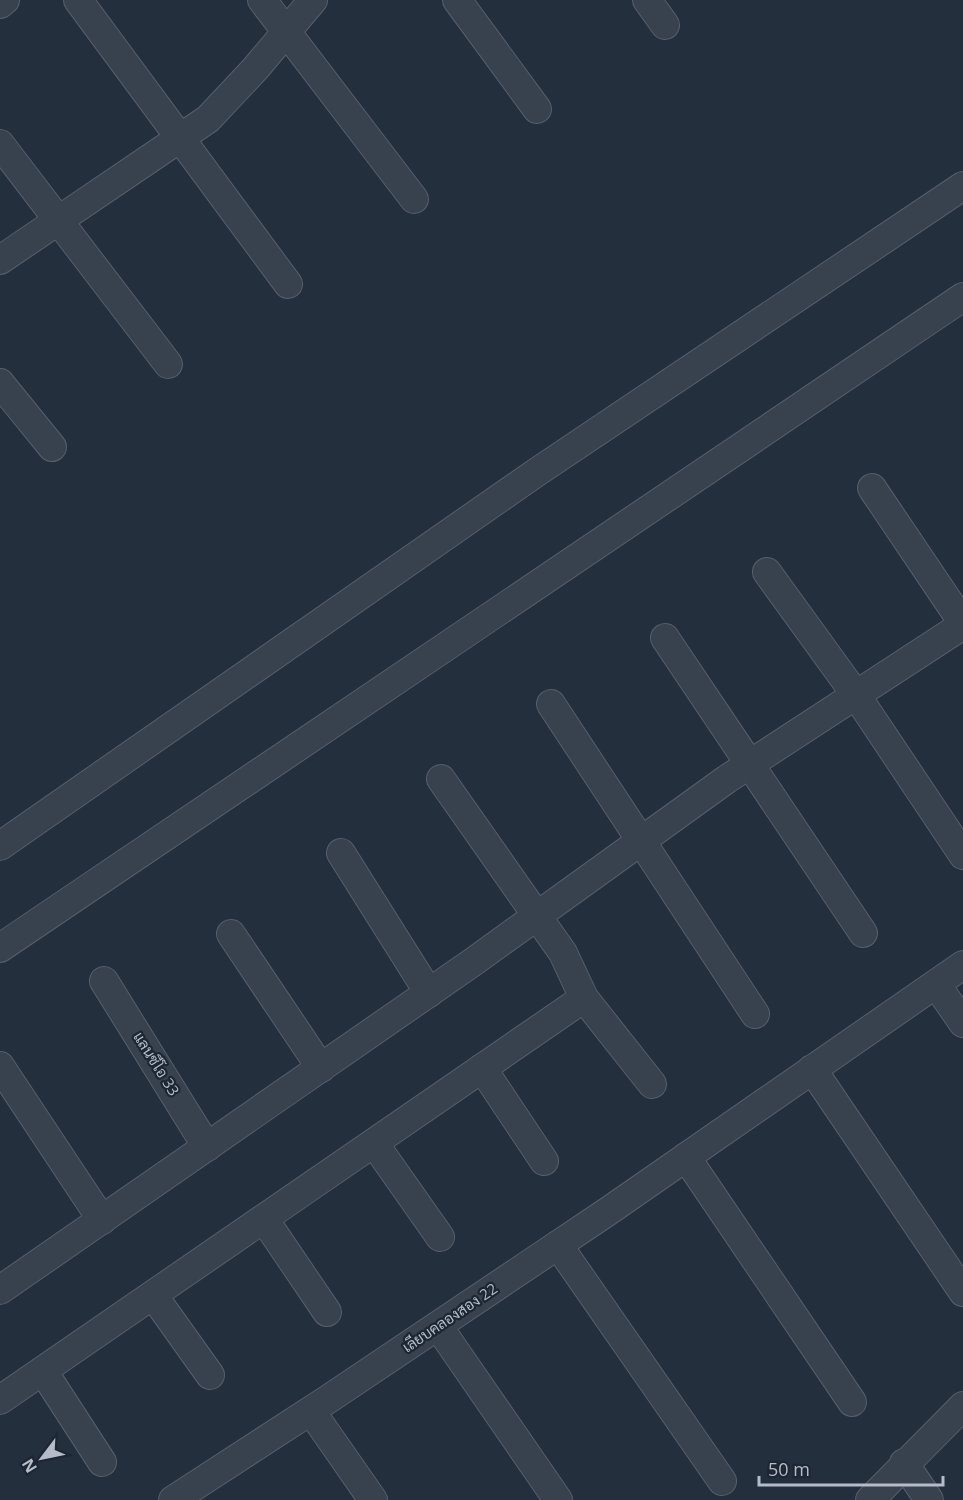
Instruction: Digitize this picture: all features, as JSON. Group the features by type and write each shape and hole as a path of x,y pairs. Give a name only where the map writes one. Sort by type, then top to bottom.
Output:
{"street":[{"path":"0,4 5,0"},
{"path":"78,0 288,284"},
{"path":"262,0 414,199"},
{"path":"0,260 208,118 313,0"},
{"path":"457,0 537,109"},
{"path":"647,0 665,25"},
{"path":"0,144 168,364"},
{"path":"0,846 537,472 963,186"},
{"path":"0,948 963,297"},
{"path":"0,383 52,447"},
{"path":"0,1290 429,993 748,765 963,624 872,488"},
{"path":"767,572 856,695 963,855"},
{"path":"665,638 748,765 863,933"},
{"path":"551,704 755,1014"},
{"path":"441,779 563,953 584,998 652,1084"},
{"path":"341,853 429,993"},
{"path":"231,934 321,1068"},
{"name":"เลียบคลองสอง 22","path":"180,1498 558,1245 963,965"},
{"name":"แลนซีโอ 33","path":"104,981 207,1147"},
{"path":"936,984 963,1023"},
{"path":"0,1400 584,998"},
{"path":"0,1066 102,1220"},
{"path":"482,1068 544,1161"},
{"path":"812,1069 963,1292"},
{"path":"374,1143 440,1237"},
{"path":"686,1157 852,1402"},
{"path":"264,1219 327,1312"},
{"path":"558,1245 722,1481"},
{"path":"153,1295 210,1375"},
{"path":"438,1326 558,1500"},
{"path":"43,1371 102,1462"},
{"path":"870,1500 904,1463 963,1406"},
{"path":"311,1411 373,1500"},
{"path":"904,1463 929,1500"}]}
